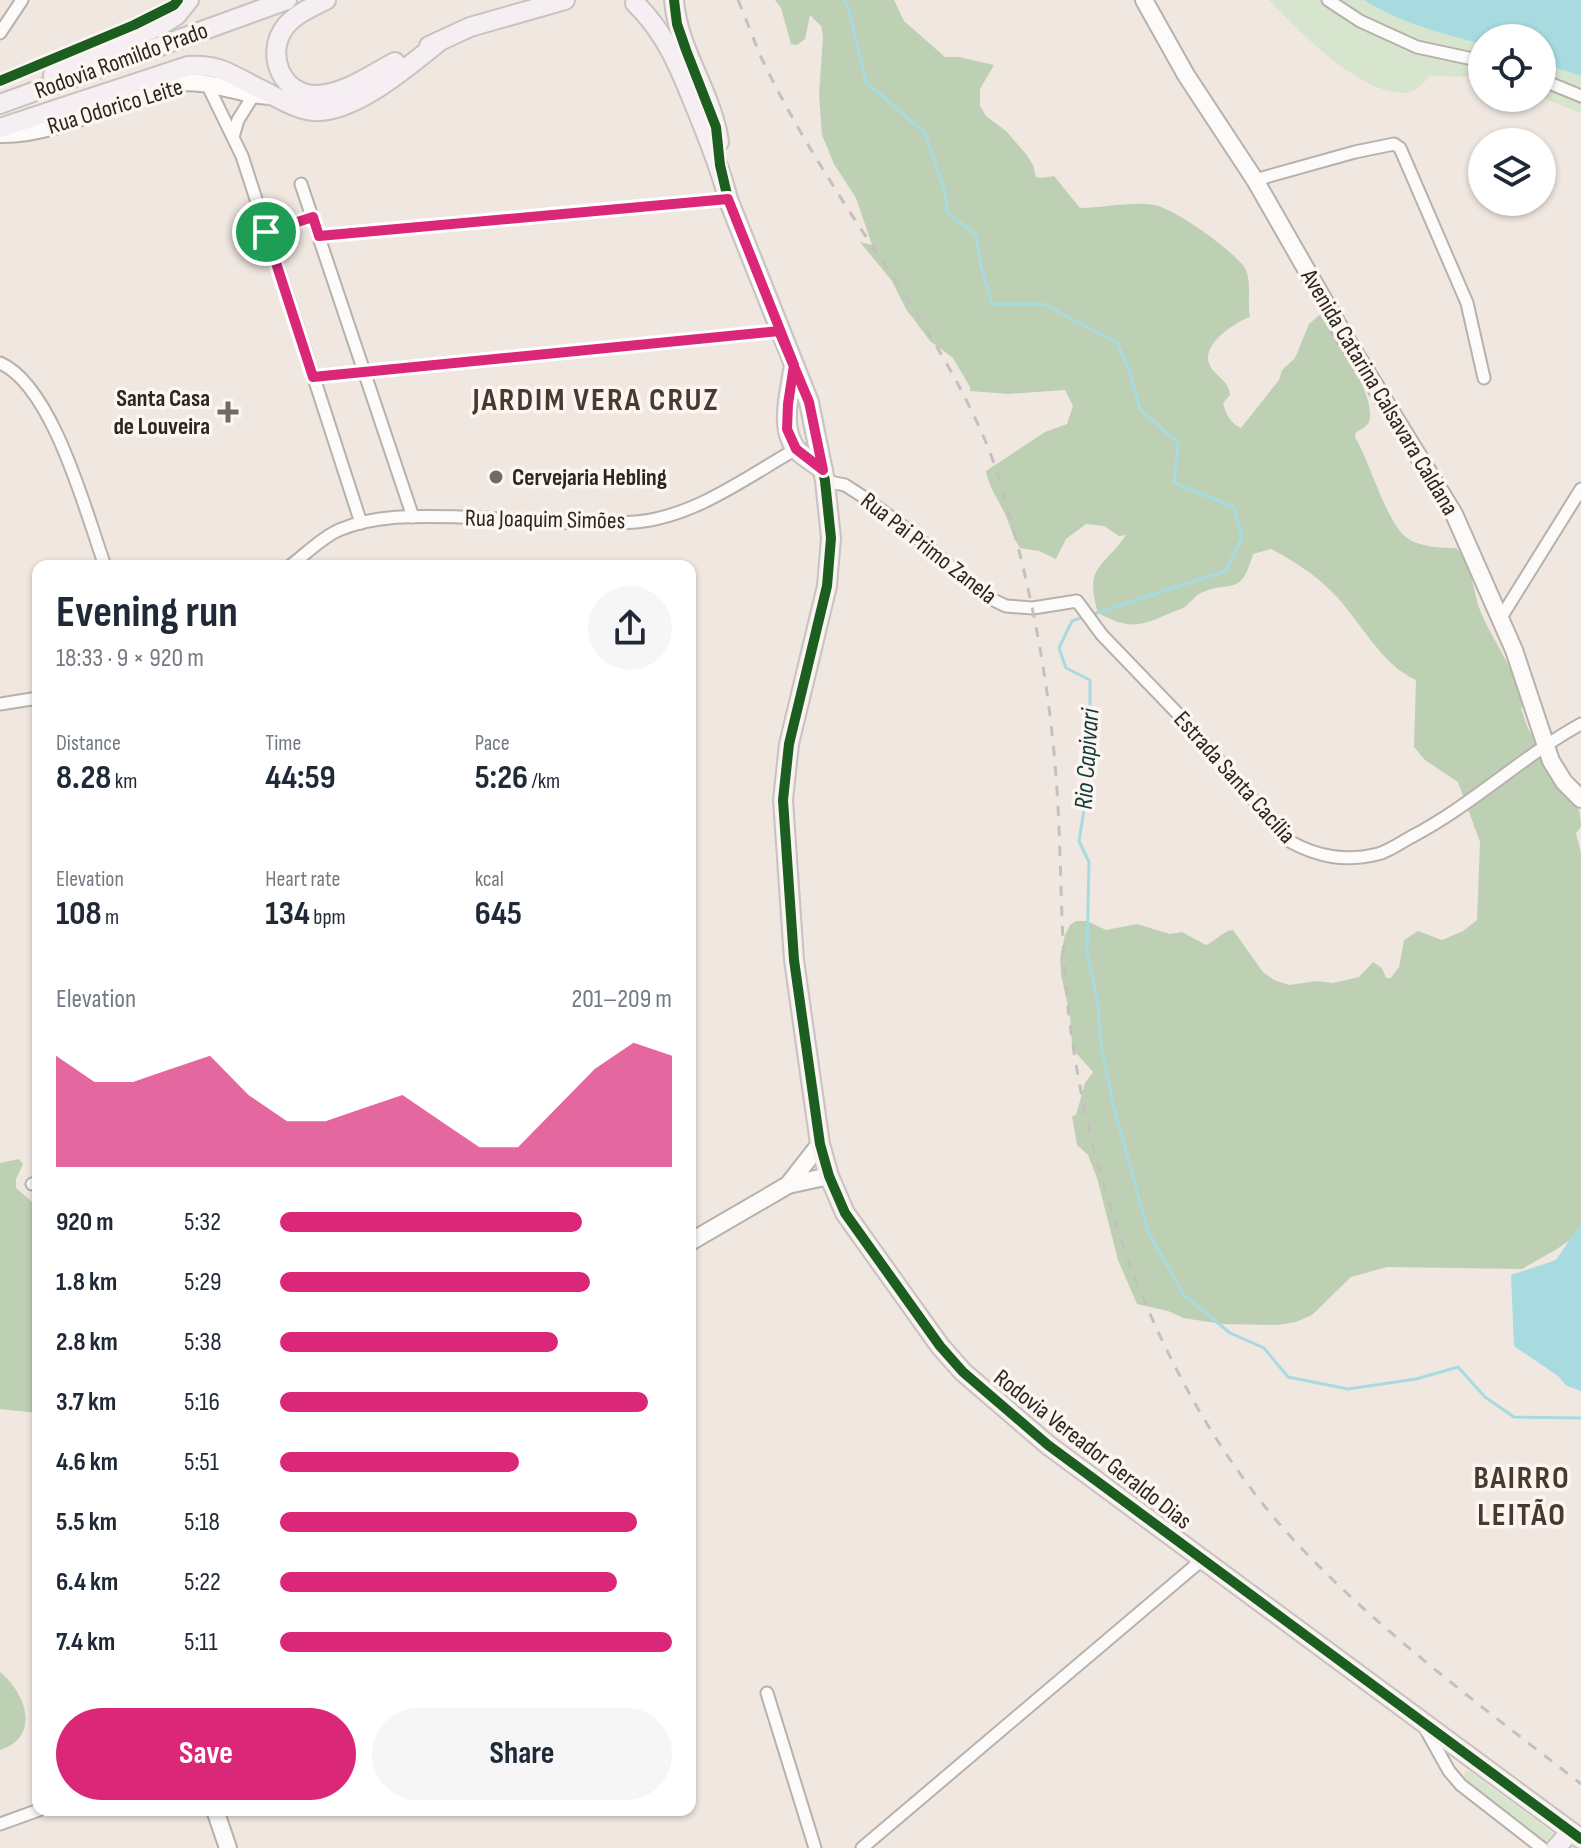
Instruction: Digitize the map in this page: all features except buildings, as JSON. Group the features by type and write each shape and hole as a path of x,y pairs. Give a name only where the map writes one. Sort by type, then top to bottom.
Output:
{"main road":[{"path":"50,76 161,25 177,15 189,0"},
{"name":"Rodovia Romildo Prado","path":"0,93 249,0"},
{"name":"Rodovia Romildo Prado","path":"0,104 287,0"},
{"path":"326,0 292,20 283,28 277,43 278,68 286,83 312,95 344,88 485,22 557,1"},
{"path":"632,1 646,4 659,0"},
{"name":"Rodovia Vereador Geraldo Dias","path":"674,0 677,24 716,127 728,199 809,402 824,476 831,561 820,623 789,744 783,800 794,960 820,1144 838,1200 940,1346 963,1372 1048,1445 1575,1836"},
{"name":"Rodovia Vereador Geraldo Dias","path":"632,1 653,20 670,46 720,165"},
{"path":"0,131 188,66 222,68 296,106 314,111 330,109 364,95 405,69 440,41"},
{"path":"794,365 787,429 796,449 824,476"},
{"path":"788,404 809,402"},
{"path":"796,449 809,444 817,436"},
{"path":"1556,1848 1575,1836"}],"street":[{"path":"0,33 22,0"},
{"name":"Avenida Catarina Calsavara Caldana","path":"1144,0 1186,75 1255,180 1346,339 1454,514 1500,619 1551,761 1564,782 1581,799"},
{"path":"1328,0 1360,21 1417,47 1468,58"},
{"name":"Rua Odorico Leite","path":"0,131 20,134 59,124 175,83 207,84 253,96 276,96"},
{"path":"207,84 242,156 361,523"},
{"path":"1556,86 1581,96"},
{"path":"233,137 238,120 253,96"},
{"path":"1255,180 1355,152 1394,144 1400,148 1467,303 1484,378"},
{"path":"301,184 413,517"},
{"path":"319,236 728,199"},
{"path":"266,232 313,217"},
{"path":"313,377 779,331"},
{"path":"0,363 14,369 48,417 103,560"},
{"name":"Rua Joaquim Simões","path":"298,560 329,535 361,523 413,517 608,522 661,518 704,501 796,449"},
{"name":"Rua Pai Primo Zanela","path":"824,476 865,498 922,541 983,595 1006,606 1033,608"},
{"path":"1500,619 1581,489"},
{"name":"Estrada Santa Cacília","path":"1033,608 1073,601 1084,607 1102,635 1180,716 1289,841 1312,854 1344,859 1380,854 1429,828 1545,743 1581,724"},
{"path":"0,704 32,699"},
{"path":"788,1185 820,1144"},
{"path":"696,1239 788,1185 829,1176"},
{"path":"862,1848 1203,1559"},
{"path":"767,1693 815,1848"},
{"path":"1421,1720 1449,1771 1461,1785 1542,1848"},
{"path":"0,1824 32,1813"},
{"path":"217,1816 228,1848"}],"green space":[{"path":"775,0 894,0 904,21 945,57 994,65 980,89 980,106 986,116 1006,131 1026,154 1036,177 1054,176 1080,208 1136,204 1163,208 1203,231 1229,251 1247,273 1250,317 1221,335 1210,348 1208,356 1211,367 1229,390 1230,395 1223,403 1229,418 1237,426 1241,428 1279,380 1282,370 1295,358 1309,324 1323,312 1363,386 1370,415 1367,425 1356,432 1355,437 1393,520 1412,541 1456,548 1462,554 1480,610 1516,681 1529,729 1570,788 1580,813 1581,827 1576,833 1581,853 1581,1232 1557,1249 1522,1269 1387,1267 1351,1277 1312,1315 1278,1325 1222,1324 1183,1318 1137,1304 1118,1260 1097,1178 1088,1155 1077,1145 1072,1116 1076,1115 1085,1083 1093,1072 1072,1045 1070,1015 1061,975 1060,957 1070,925 1076,921 1087,921 1106,930 1137,924 1170,934 1182,932 1206,945 1233,930 1263,972 1289,985 1317,981 1333,983 1359,977 1373,962 1382,968 1386,978 1391,978 1399,967 1404,940 1418,931 1442,940 1463,931 1477,920 1480,842 1458,782 1425,760 1414,747 1416,680 1392,664 1333,593 1295,563 1271,549 1253,554 1238,583 1197,595 1183,608 1149,622 1126,624 1098,613 1093,585 1098,569 1126,535 1119,536 1104,526 1086,524 1066,539 1056,559 1039,551 1020,548 986,471 1045,432 1067,424 1073,406 1065,390 1008,394 970,391 953,358 930,341 906,309 892,281 860,242 872,245 856,198 834,164 822,135 819,95 821,26 810,15 805,39 797,45 791,44 781,8"},
{"path":"1269,0 1581,0 1581,113 1556,103 1556,24 1468,24 1468,77 1430,76 1419,87 1405,93 1387,91 1350,72 1296,28"},
{"path":"19,1159 23,1164 16,1179 16,1188 32,1202 32,1412 0,1409 0,1163"},
{"path":"0,1672 17,1691 25,1714 25,1725 13,1744 0,1750"},
{"path":"1465,1771 1471,1772 1554,1834 1555,1841 1545,1844 1463,1780"}],"water":[{"path":"1364,0 1581,0 1581,76 1556,68 1556,24 1468,24 1468,40 1407,21"},
{"path":"1581,1223 1581,1391 1567,1386 1558,1376 1514,1346 1511,1275 1556,1260"}],"waterway":[{"name":"Rio Capivari","path":"844,0 866,82 925,133 944,189 948,213 976,235 992,304 1044,304 1117,343 1129,369 1140,409 1178,443 1174,483 1234,507 1242,537 1226,571 1090,615"},
{"name":"Rio Capivari","path":"1083,617 1072,621 1059,648 1066,668 1090,680 1090,773 1079,841 1089,862 1087,952 1113,1104 1148,1231 1183,1294 1230,1333 1264,1348 1288,1377 1348,1389 1416,1379 1458,1367 1485,1397 1514,1417 1581,1418"}],"railway":[{"path":"738,0 761,57 792,116 946,363 980,429 997,472 1027,584 1046,686 1057,790 1066,988 1080,1088 1118,1232 1178,1372 1215,1437 1258,1498 1306,1553 1405,1644 1581,1784"}],"cycle path":[{"path":"0,81 134,25 178,0"},
{"path":"674,0 677,24 716,127 728,199 809,402 825,481 831,538 827,586 789,744 783,800 794,960 820,1144 829,1176 845,1213 940,1346 963,1372 1048,1445 1581,1839"},
{"path":"794,365 787,408 788,430 796,449 823,470"}],"place":[{"name":"Santa Casa de Louveira","path":"228,412"},
{"name":"Cervejaria Hebling","path":"496,477"}],"district":[{"name":"JARDIM VERA CRUZ","path":"596,399"},
{"name":"BAIRRO LEITÃO","path":"1522,1496"}],"route":[{"path":"266,232 313,217 319,236 728,199 794,365 787,429 796,449 823,470 809,402 794,365 779,331 313,377 266,232"}]}
